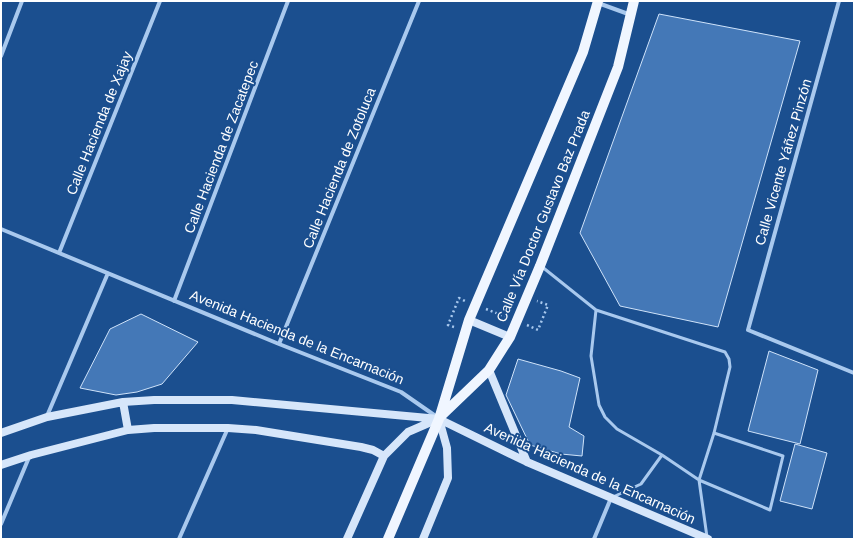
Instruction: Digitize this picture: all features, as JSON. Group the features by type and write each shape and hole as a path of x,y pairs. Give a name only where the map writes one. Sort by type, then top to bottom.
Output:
{"main road":[{"name":"Calle Vía Doctor Gustavo Baz Prada","path":"388,539 439,419 469,320 583,52 596,1"},
{"name":"Calle Vía Doctor Gustavo Baz Prada","path":"347,539 384,456 408,432 439,419 489,370 510,337 540,266 618,67 634,1"},
{"path":"469,320 510,337"},
{"path":"489,370 527,462"},
{"path":"1,433 47,417 123,402 154,400 232,400 439,419 447,448 448,478 423,539"},
{"path":"123,402 128,430"},
{"name":"Avenida Hacienda de la Encarnación","path":"439,419 527,462 707,539"},
{"path":"1,465 30,455 128,430 154,428 228,428 256,430 361,447 373,450 384,456"}],"street":[{"path":"1,56 22,1"},
{"name":"Calle Hacienda de Xajay","path":"59,253 160,1"},
{"name":"Calle Hacienda de Zacatepec","path":"174,301 288,1"},
{"name":"Calle Hacienda de Zotoluca","path":"279,344 419,1"},
{"path":"596,1 631,15"},
{"name":"Calle Vicente Yáñez Pinzón","path":"839,1 748,330 854,373"},
{"name":"Avenida Hacienda de la Encarnación","path":"1,229 279,344 401,392 439,419"},
{"path":"47,417 108,273"},
{"path":"179,539 228,428"},
{"path":"1,524 30,455"},
{"path":"594,539 611,498"}],"lane":[{"path":"540,266 596,310 725,352 729,359 730,367 714,433 699,480 707,539"},
{"path":"596,310 591,356 599,405 605,417 617,429 662,455 699,480 770,510 784,456 714,433"},
{"path":"611,498 641,484 662,455"}],"path":[{"path":"448,325 459,298 466,301"},
{"path":"524,324 538,330 548,305"},
{"path":"480,307 509,318"}],"building":[{"path":"659,14 800,41 718,327 620,306 580,233"},
{"path":"141,314 198,342 162,384 137,392 116,395 80,388 110,329"},
{"path":"769,351 818,370 800,444 748,431"},
{"path":"518,359 580,378 569,427 584,436 582,456 561,454 530,445 506,395"},
{"path":"795,444 827,453 812,509 780,501"}]}
